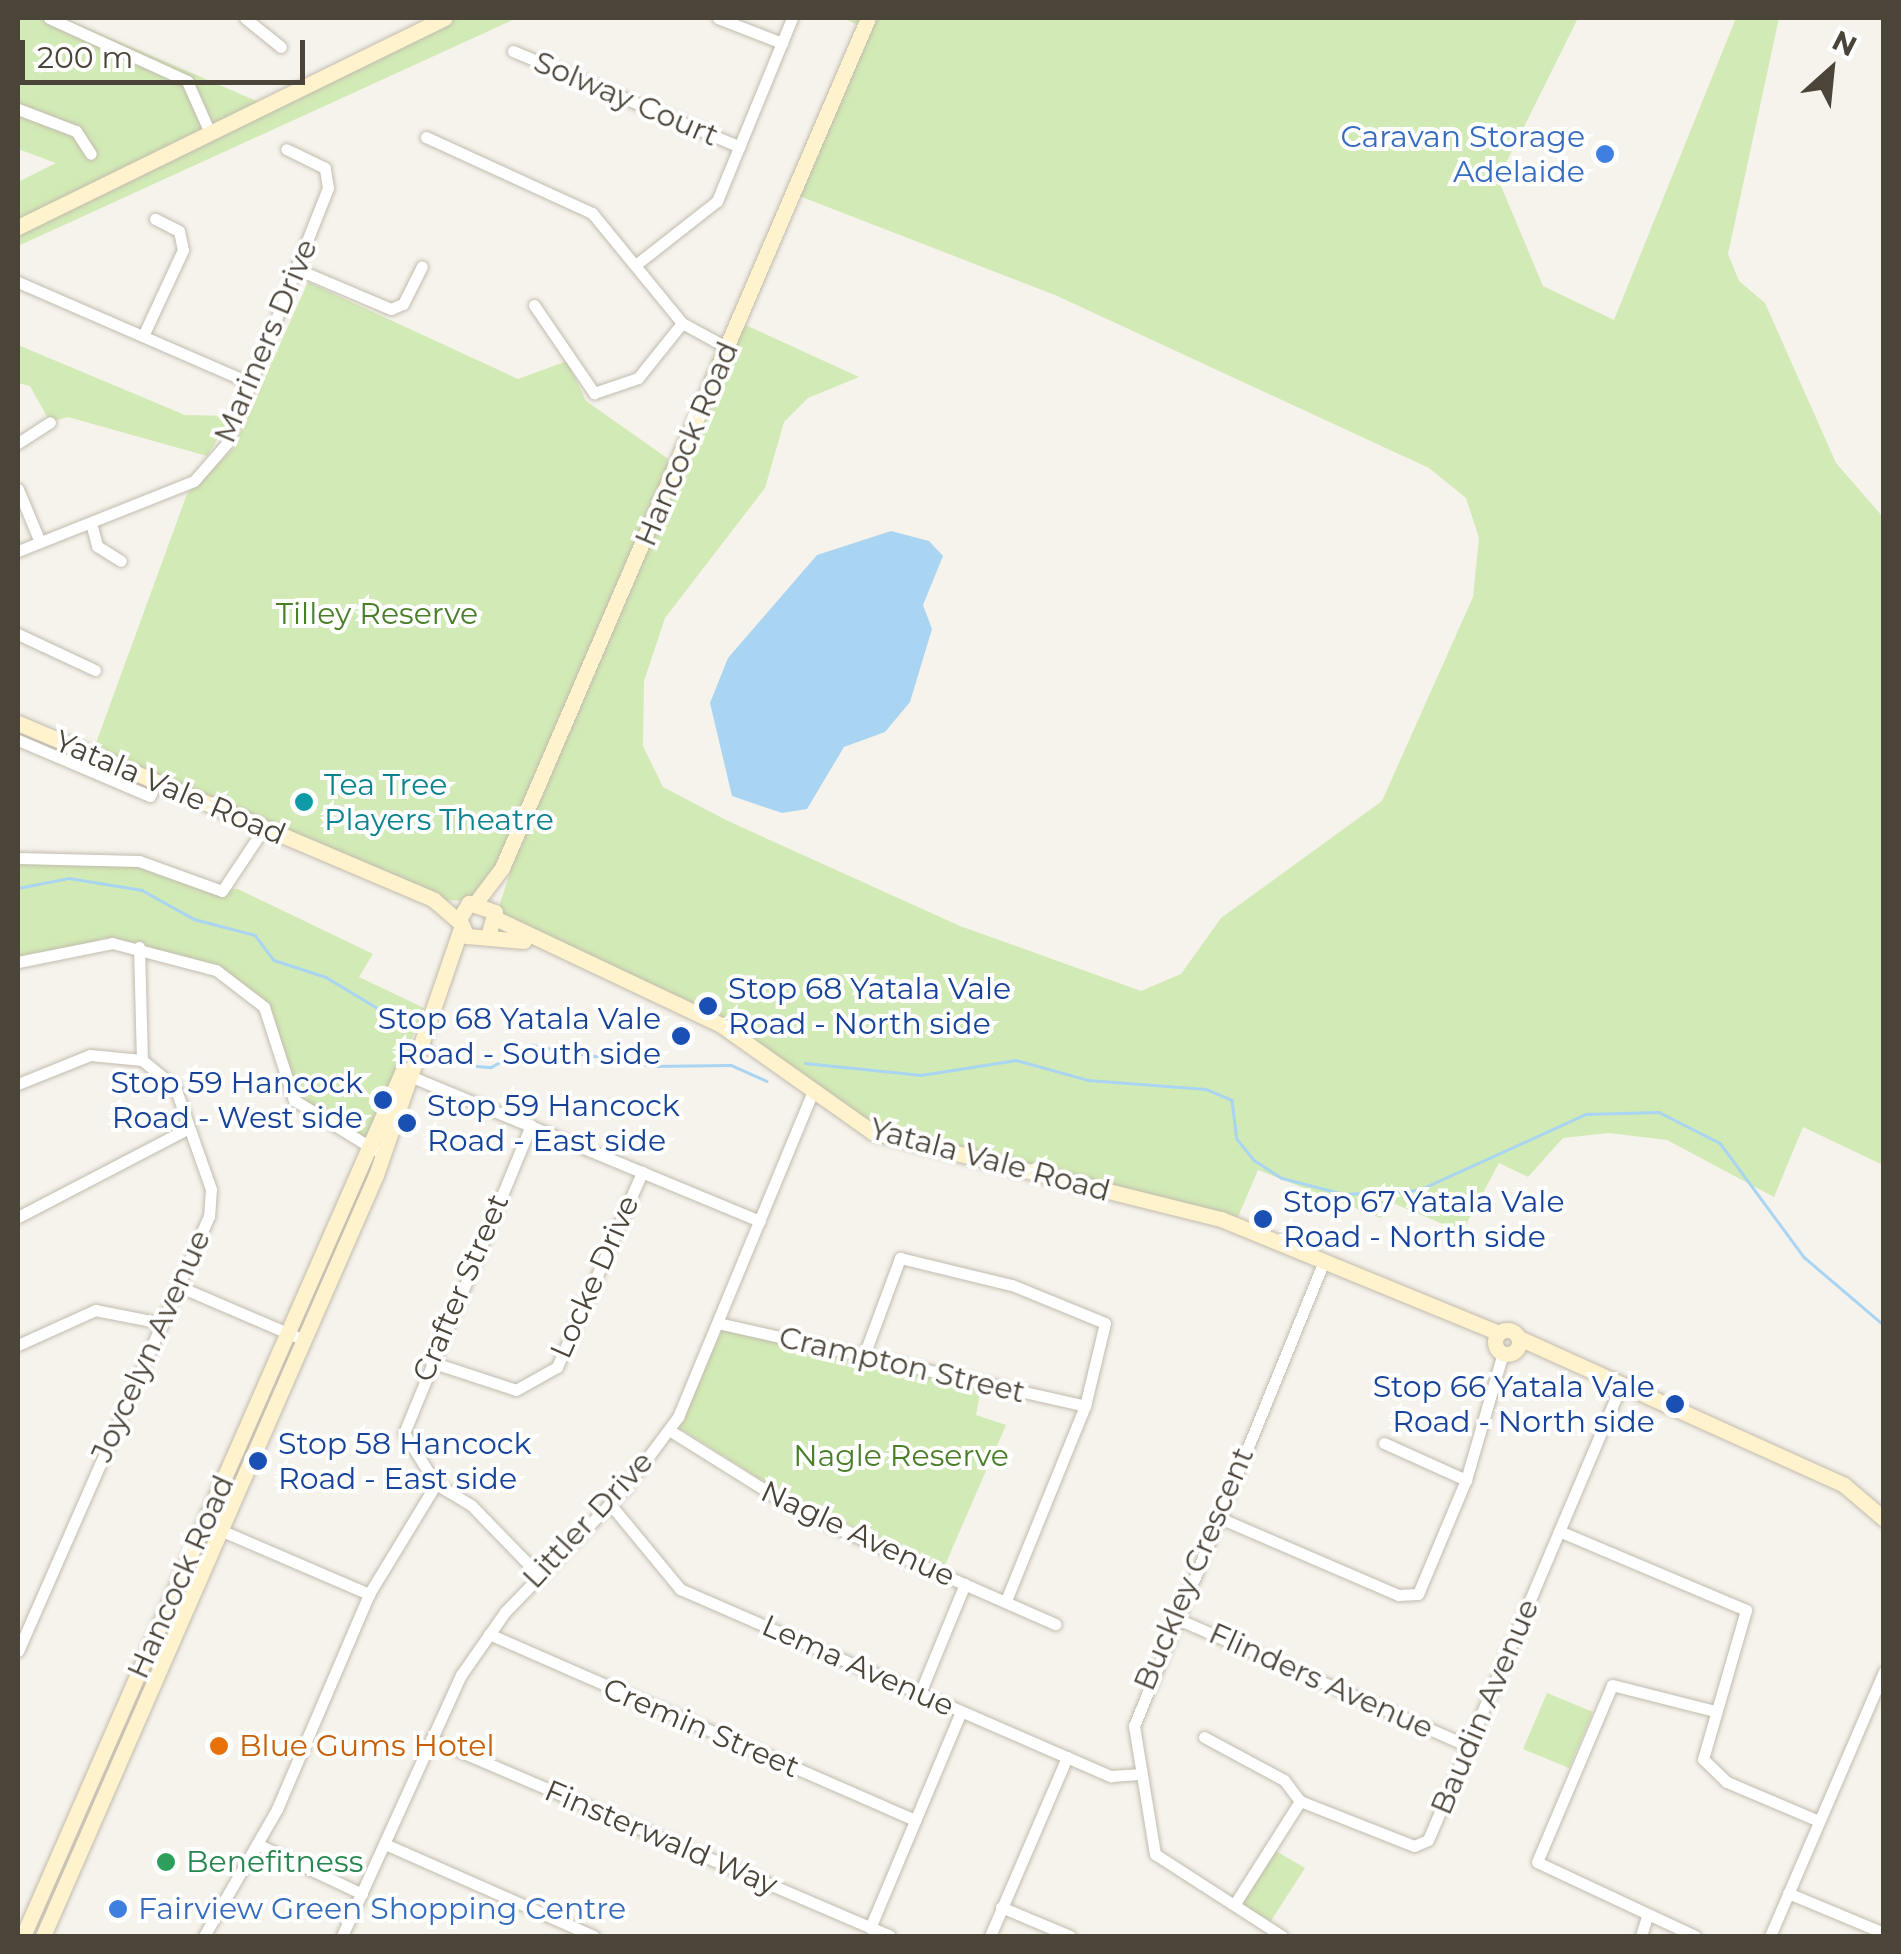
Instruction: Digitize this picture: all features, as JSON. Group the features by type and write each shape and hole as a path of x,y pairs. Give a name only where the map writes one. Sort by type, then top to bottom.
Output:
{"main road":[{"path":"18,227 445,18"},
{"name":"Hancock Road","path":"438,993 482,938 495,914 502,868 868,18"},
{"name":"Yatala Vale Road","path":"18,723 434,900 473,902 533,942 721,1025 872,1132 1221,1220 1844,1485 1884,1518"},
{"name":"Hancock Road","path":"43,1936 304,1340 438,993 460,925 473,902 502,868"},
{"name":"Yatala Vale Road","path":"434,900 460,925 482,938 533,942"},
{"name":"Hancock Road","path":"24,1936 287,1333 376,1150"}],"street":[{"path":"49,18 187,81 210,132"},
{"path":"245,18 280,47"},
{"path":"718,18 782,43"},
{"path":"638,263 709,212 792,18"},
{"name":"Solway Court","path":"513,51 740,147"},
{"path":"18,109 76,130 91,154"},
{"path":"426,137 577,204 610,226 682,323 728,348"},
{"name":"Mariners Drive","path":"18,551 194,481 227,443 254,384 328,188 324,168 286,149"},
{"path":"143,336 183,250 179,231 155,219"},
{"path":"299,270 391,309 403,304 422,266"},
{"path":"18,282 254,384"},
{"path":"534,305 594,393 638,378 682,323"},
{"path":"18,442 50,422"},
{"path":"18,489 40,542"},
{"path":"90,523 97,546 121,561"},
{"path":"18,634 96,670"},
{"path":"18,740 150,796 156,782"},
{"path":"18,858 139,861 222,891 264,828"},
{"path":"18,962 83,945 140,947 194,961 253,996 294,1100 376,1150"},
{"path":"18,1084 90,1055 142,1060 140,947"},
{"name":"Joycelyn Avenue","path":"18,1651 178,1286 211,1189 175,1087 142,1060"},
{"path":"404,1074 760,1221"},
{"name":"Littler Drive","path":"342,1936 431,1739 488,1634 538,1574 610,1504 669,1430 718,1323 812,1093"},
{"name":"Crafter Street","path":"531,1125 404,1433 436,1484 471,1505 538,1574"},
{"path":"18,1216 189,1128"},
{"name":"Locke Drive","path":"431,1362 516,1390 557,1366 642,1172"},
{"path":"863,1358 900,1258 1012,1285 1105,1323 1086,1406 1006,1601"},
{"name":"Buckley Crescent","path":"1282,1936 1236,1902 1155,1854 1138,1774 1135,1715 1172,1616 1324,1261"},
{"path":"178,1286 304,1340"},
{"path":"18,1345 95,1310 161,1322"},
{"name":"Crampton Street","path":"718,1323 1086,1406"},
{"path":"1215,1516 1408,1597 1424,1585 1466,1480 1506,1343"},
{"name":"Baudin Avenue","path":"1300,1802 1420,1846 1468,1746 1620,1388"},
{"name":"Nagle Avenue","path":"669,1430 800,1512 1054,1624"},
{"path":"1384,1444 1466,1480"},
{"path":"204,1936 259,1845 368,1594 436,1484"},
{"name":"Lema Avenue","path":"610,1504 680,1589 1111,1776 1138,1774"},
{"path":"204,1523 368,1594"},
{"path":"1559,1532 1746,1610 1712,1710 1702,1753 1710,1770 1819,1821"},
{"path":"920,1693 965,1584"},
{"name":"Flinders Avenue","path":"1172,1616 1468,1746"},
{"name":"Cremin Street","path":"488,1634 915,1820"},
{"path":"1770,1936 1884,1670"},
{"path":"1696,1936 1537,1862 1612,1685 1712,1710"},
{"path":"870,1928 961,1712"},
{"path":"1204,1737 1284,1780 1300,1802 1236,1902"},
{"name":"Finsterwald Way","path":"431,1739 890,1936"},
{"path":"990,1936 1067,1757"},
{"path":"384,1844 594,1936"},
{"path":"259,1845 362,1894"},
{"path":"1788,1893 1884,1933"},
{"path":"1002,1908 1070,1936"},
{"path":"1641,1936 1647,1916"}],"green space":[{"path":"18,18 64,18 266,105 447,18 517,18 18,246 18,182 56,163 18,149"},
{"name":"Tilley Reserve","path":"843,18 1578,18 1498,179 1543,286 1614,320 1736,18 1779,18 1728,254 1739,281 1765,303 1836,463 1883,517 1883,1165 1803,1127 1774,1197 1667,1140 1609,1133 1563,1138 1528,1177 1499,1163 1462,1232 1388,1201 1381,1218 1258,1170 1235,1224 894,1139 721,1025 521,940 496,916 535,795 477,901 434,900 92,754 187,494 233,449 308,282 518,379 567,361 586,401 677,465 739,322 859,377 808,398 784,422 765,488 665,618 644,681 643,746 663,787 728,821 960,926 1141,991 1181,974 1221,918 1382,801 1473,597 1479,538 1466,498 1429,468 1055,295 794,194 862,27"},
{"path":"18,345 185,415 232,416 207,456 68,417 50,422 30,386 18,383"},
{"path":"18,858 139,861 208,889 238,889 373,954 359,977 424,1008 368,1147 302,1110 264,1007 195,961 106,938 18,962"},
{"name":"Nagle Reserve","path":"723,1329 981,1388 976,1415 1006,1425 945,1565 803,1506 676,1426"},
{"path":"1547,1693 1593,1712 1569,1768 1523,1749"},
{"path":"1269,1847 1305,1868 1267,1927 1243,1912 1237,1894"}],"water":[{"path":"891,531 929,541 943,556 923,605 932,629 910,702 885,732 844,747 807,809 782,813 732,796 710,703 728,658 817,555"}],"waterway":[{"path":"18,888 69,878 142,890 194,919 255,935 274,960 326,977 417,1032"},
{"path":"430,1044 466,1065 491,1067 531,1045 652,1066 731,1065 767,1081"},
{"path":"805,1063 921,1075 1016,1060 1088,1080 1206,1089 1232,1100 1237,1139 1254,1160 1282,1178 1344,1194 1419,1190 1586,1114 1659,1112 1720,1143 1804,1257 1884,1325"}],"place":[{"name":"Caravan Storage Adelaide","path":"1605,154"},
{"name":"Tea Tree Players Theatre","path":"304,802"},
{"name":"Stop 68 Yatala Vale Road - North side","path":"708,1006"},
{"name":"Stop 68 Yatala Vale Road - South side","path":"681,1036"},
{"name":"Stop 59 Hancock Road - West side","path":"383,1100"},
{"name":"Stop 59 Hancock Road - East side","path":"407,1123"},
{"name":"Stop 67 Yatala Vale Road - North side","path":"1263,1219"},
{"name":"Stop 66 Yatala Vale Road - North side","path":"1675,1404"},
{"name":"Stop 58 Hancock Road - East side","path":"258,1461"},
{"name":"Blue Gums Hotel","path":"219,1746"},
{"name":"Benefitness","path":"166,1862"},
{"name":"Fairview Green Shopping Centre","path":"118,1909"}]}
